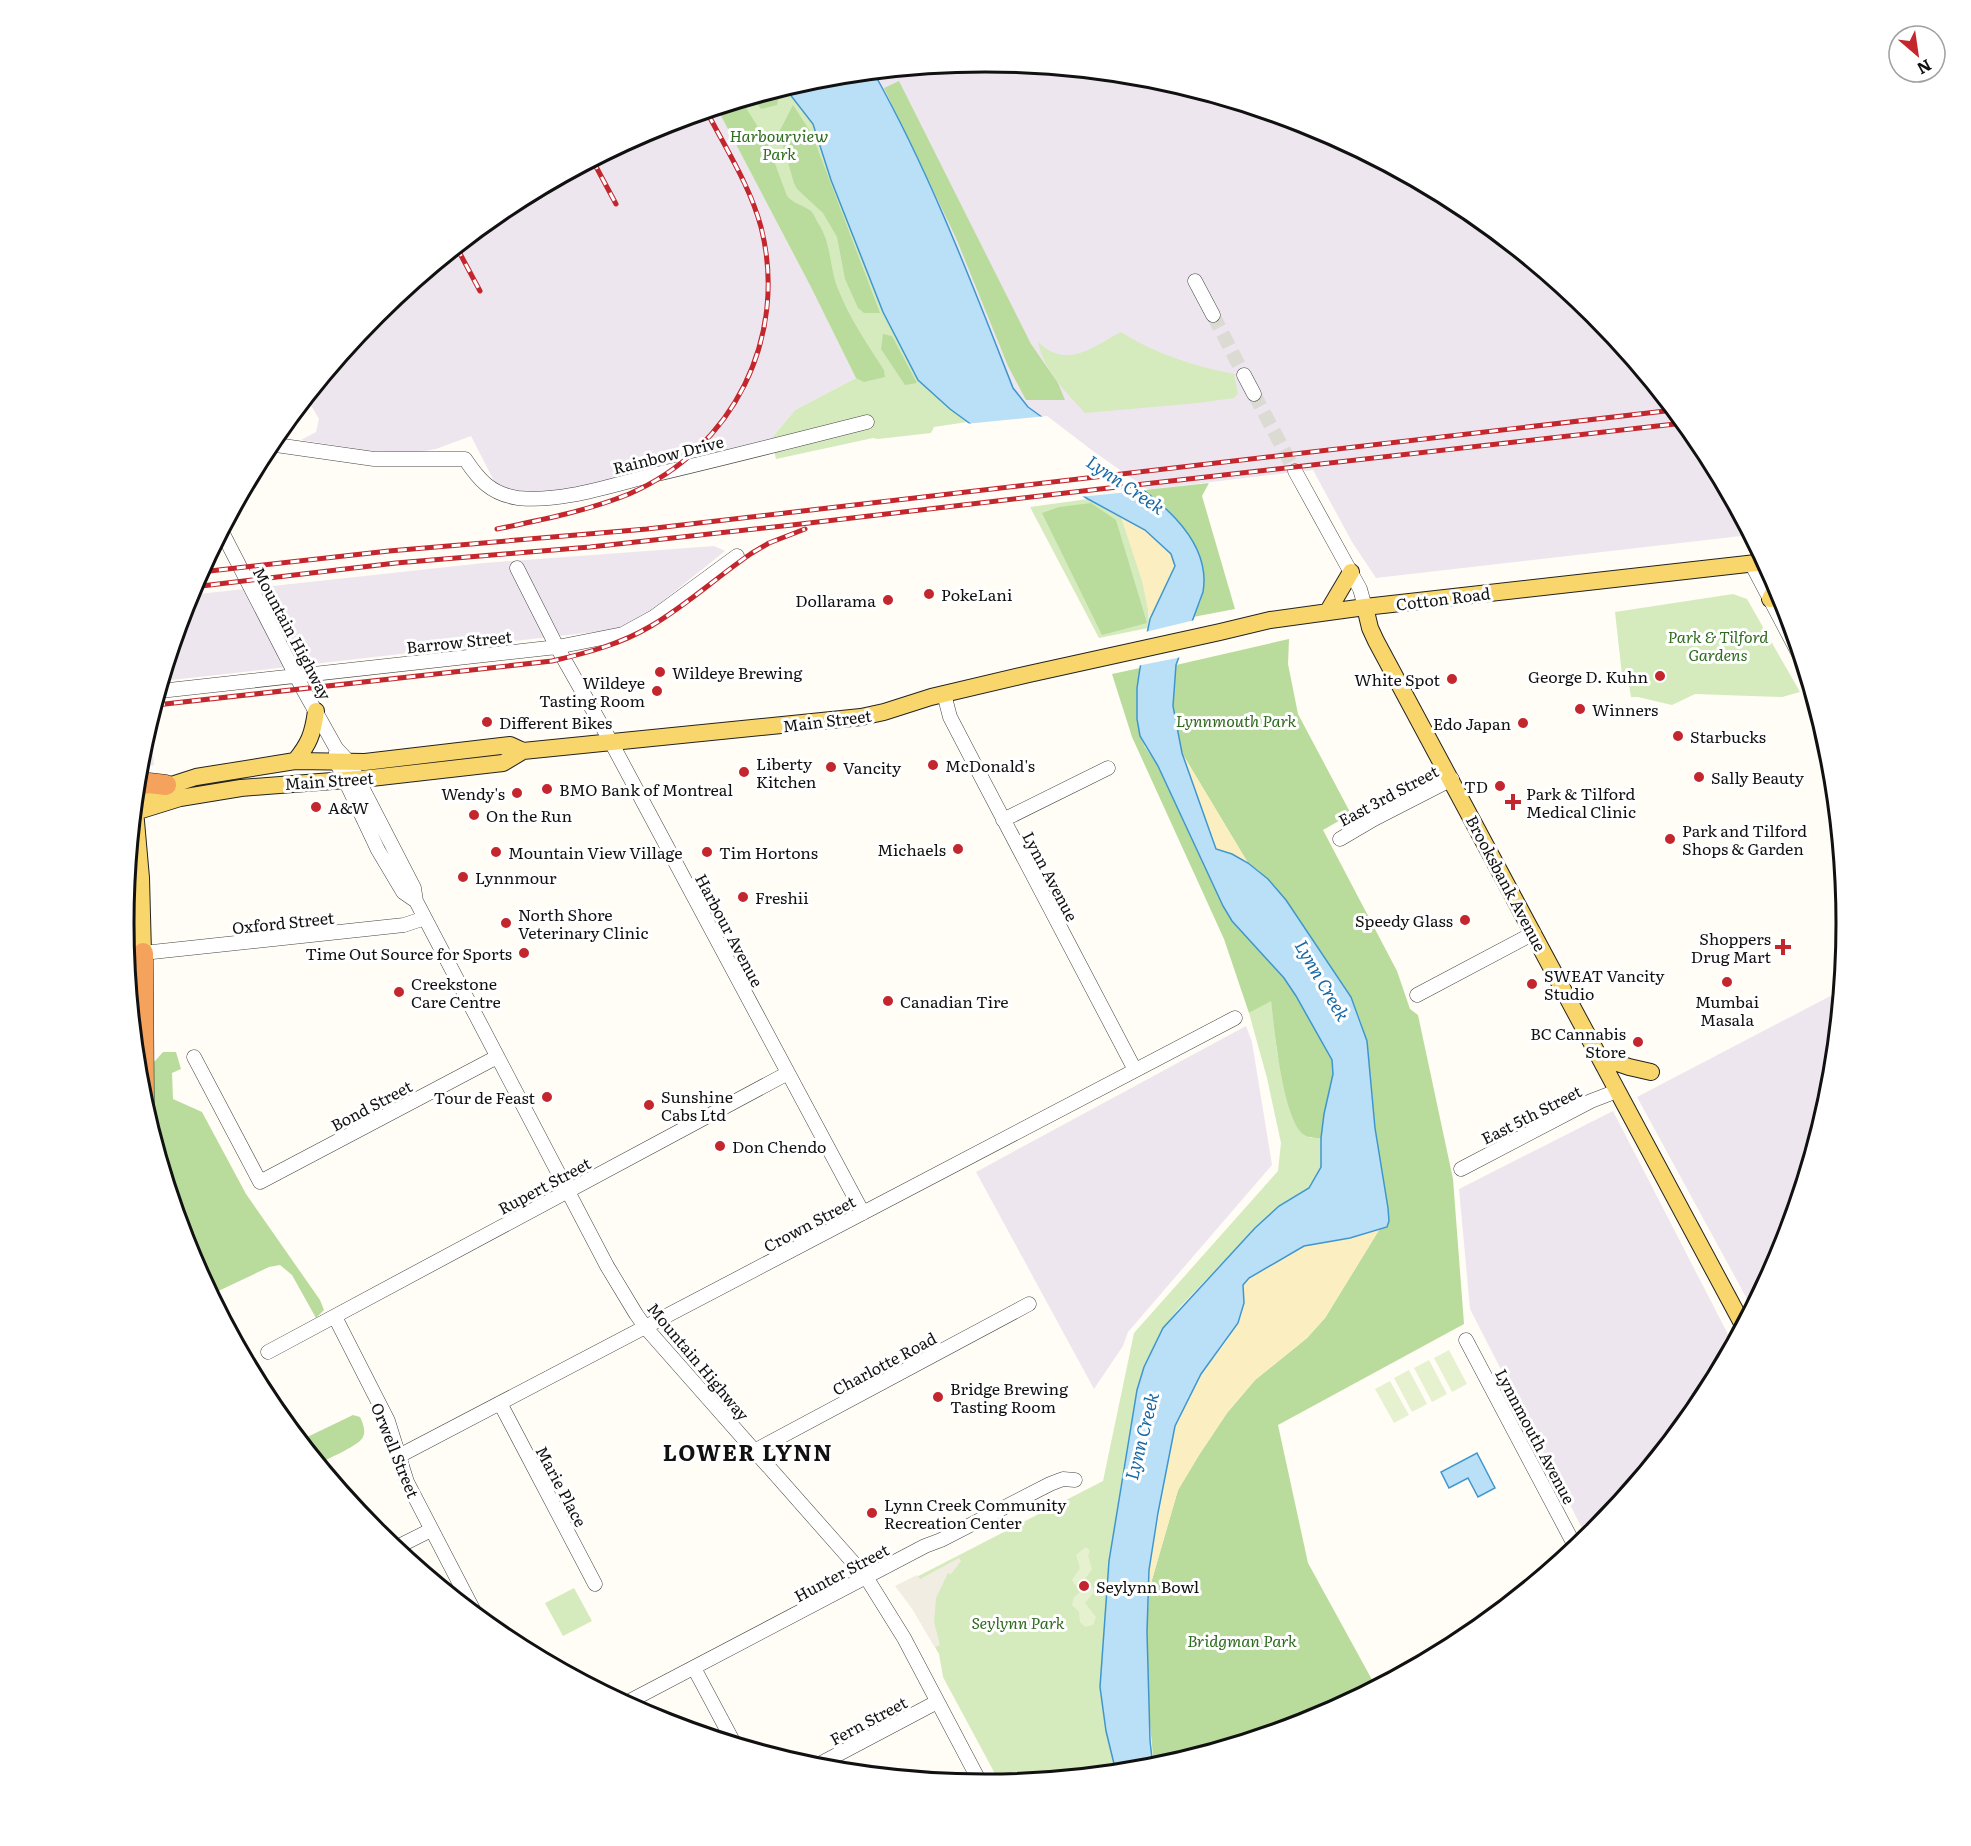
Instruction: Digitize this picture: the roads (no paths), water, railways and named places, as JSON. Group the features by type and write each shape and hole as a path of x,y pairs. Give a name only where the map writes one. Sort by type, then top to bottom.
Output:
{"highway":[{"path":"147,783 166,785"},
{"path":"143,953 144,1044"}],"main road":[{"name":"Cotton Road","path":"1125,653 1270,620 1328,611 1756,562"},
{"path":"1328,611 1351,572"},
{"name":"Brooksbank Avenue","path":"1365,607 1376,641 1739,1317"},
{"name":"Main Street","path":"143,808 163,801 273,784 351,779 502,763 523,751 861,717 944,694 1125,653"},
{"path":"294,761 309,744 316,711"},
{"name":"Main Street","path":"145,793 196,777 294,761 340,757 365,762 510,745 523,751"},
{"path":"138,847 143,953"},
{"path":"1600,1057 1651,1072"}],"street":[{"path":"1195,281 1213,315"},
{"path":"1244,375 1254,394"},
{"name":"Rainbow Drive","path":"281,446 374,459 465,459 478,479 497,492 518,498 553,498 867,422"},
{"name":"Brooksbank Avenue","path":"1295,471 1351,572 1365,607"},
{"name":"Mountain Highway","path":"226,540 351,779 378,850 403,892 416,901 607,1266 646,1328 867,1577 904,1638 975,1774"},
{"name":"Barrow Street","path":"167,690 557,647 623,634 654,617 737,555"},
{"name":"Harbour Avenue","path":"517,568 557,647 611,742 863,1213"},
{"name":"Lynn Avenue","path":"944,694 950,717 1136,1070"},
{"path":"1003,820 1108,768"},
{"name":"East 3rd Street","path":"1340,839 1452,779"},
{"name":"Oxford Street","path":"143,953 381,928 404,925 425,918"},
{"path":"1417,995 1534,933"},
{"name":"Crown Street","path":"397,1457 1235,1018"},
{"name":"Bond Street","path":"194,1057 260,1182 498,1057"},
{"name":"Rupert Street","path":"268,1352 788,1073"},
{"name":"East 5th Street","path":"1461,1169 1591,1101 1617,1090"},
{"name":"Charlotte Road","path":"754,1451 1029,1304"},
{"name":"Orwell Street","path":"335,1317 387,1422 407,1482 467,1598"},
{"name":"Lynnmouth Avenue","path":"1466,1340 1572,1540"},
{"name":"Marie Place","path":"500,1403 595,1584"},
{"name":"Hunter Street","path":"636,1698 924,1546 941,1540 1050,1484 1063,1479 1075,1479"},
{"path":"404,1544 431,1530"},
{"path":"694,1668 729,1734"},
{"name":"Fern Street","path":"828,1760 937,1702"}],"water":[{"name":"Lynn Creek","path":"877,79 932,188 1013,388 1028,407 1148,494 1184,528 1196,548 1203,569 1203,592 1176,665 1173,706 1182,753 1216,849 1232,854 1248,863 1268,879 1286,900 1351,997 1367,1041 1375,1128 1388,1208 1387,1227 1350,1238 1304,1246 1249,1278 1243,1285 1244,1303 1238,1323 1201,1374 1175,1426 1149,1570 1147,1632 1152,1758 1114,1764 1106,1731 1100,1687 1109,1561 1137,1390 1144,1367 1163,1328 1255,1228 1279,1206 1309,1188 1321,1167 1321,1138 1333,1074 1332,1060 1284,978 1232,921 1223,906 1158,766 1140,736 1137,719 1137,688 1140,668 1150,619 1175,566 1171,554 1145,530 1088,499 991,439 950,409 918,380 883,312 831,180 813,124 790,95"},
{"path":"1477,1453 1495,1488 1478,1497 1468,1478 1449,1488 1441,1472"}],"tunnel":[{"path":"1213,315 1244,375"},
{"path":"1254,394 1295,471"}],"railway":[{"path":"497,529 564,515 597,505 629,494 666,474 697,449 724,419 744,385 759,348 767,309 768,268 761,227 751,197 710,118"},
{"path":"596,167 616,204"},
{"path":"460,254 480,291"},
{"path":"211,571 389,551 647,529 1665,411"},
{"path":"204,586 396,563 590,547 792,525 1675,424"},
{"path":"163,704 552,661 578,655 616,643 640,632 677,609 752,553 769,543 805,529"}],"place":[{"name":"PokeLani","path":"929,594"},
{"name":"Dollarama","path":"888,600"},
{"name":"Wildeye Brewing","path":"660,672"},
{"name":"George D. Kuhn","path":"1660,676"},
{"name":"White Spot","path":"1452,679"},
{"name":"Wildeye Tasting Room","path":"657,691"},
{"name":"Winners","path":"1580,709"},
{"name":"Different Bikes","path":"487,722"},
{"name":"Edo Japan","path":"1523,723"},
{"name":"Starbucks","path":"1678,736"},
{"name":"McDonald's","path":"933,765"},
{"name":"Vancity","path":"831,767"},
{"name":"Liberty Kitchen","path":"744,772"},
{"name":"Sally Beauty","path":"1699,777"},
{"name":"TD","path":"1500,786"},
{"name":"BMO Bank of Montreal","path":"547,789"},
{"name":"Wendy's","path":"517,793"},
{"name":"Park & Tilford Medical Clinic","path":"1513,802"},
{"name":"A&W","path":"316,807"},
{"name":"On the Run","path":"474,815"},
{"name":"Park and Tilford Shops & Garden","path":"1670,839"},
{"name":"Michaels","path":"958,849"},
{"name":"Mountain View Village","path":"496,852"},
{"name":"Tim Hortons","path":"707,852"},
{"name":"Lynnmour","path":"463,877"},
{"name":"Freshii","path":"743,897"},
{"name":"Speedy Glass","path":"1465,920"},
{"name":"North Shore Veterinary Clinic","path":"506,923"},
{"name":"Shoppers Drug Mart","path":"1783,947"},
{"name":"Time Out Source for Sports","path":"524,953"},
{"name":"Mumbai Masala","path":"1727,982"},
{"name":"SWEAT Vancity Studio","path":"1532,984"},
{"name":"Creekstone Care Centre","path":"399,992"},
{"name":"Canadian Tire","path":"888,1001"},
{"name":"BC Cannabis Store","path":"1638,1042"},
{"name":"Tour de Feast","path":"547,1097"},
{"name":"Sunshine Cabs Ltd","path":"649,1105"},
{"name":"Don Chendo","path":"720,1146"},
{"name":"Bridge Brewing Tasting Room","path":"938,1397"},
{"name":"Lynn Creek Community Recreation Center","path":"872,1513"},
{"name":"Seylynn Bowl","path":"1084,1586"}],"district":[{"name":"LOWER LYNN","path":"748,1451"}],"park label":[{"name":"Harbourview Park","path":"779,144"},
{"name":"Park & Tilford Gardens","path":"1718,645"},
{"name":"Lynnmouth Park","path":"1236,720"},
{"name":"Seylynn Park","path":"1018,1622"},
{"name":"Bridgman Park","path":"1242,1640"}]}
